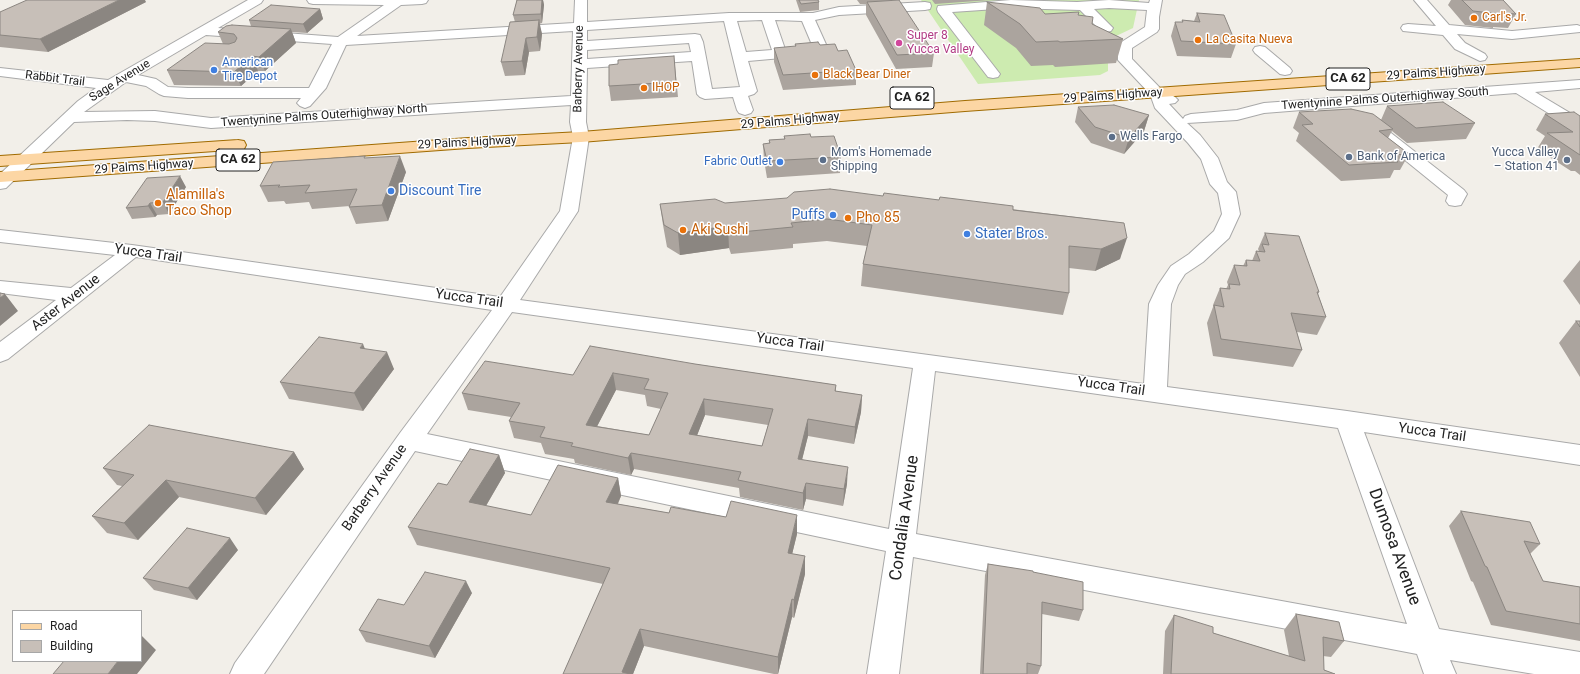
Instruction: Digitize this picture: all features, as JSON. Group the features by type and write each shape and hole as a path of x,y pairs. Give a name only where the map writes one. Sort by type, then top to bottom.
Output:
{"main road":[{"name":"29 Palms Highway","path":"0,161 579,130 964,106 1151,87 1285,71 1580,51"},
{"name":"29 Palms Highway","path":"3,179 468,143 745,110 1580,63"}],"street":[{"name":"Sage Avenue","path":"3,179 83,104 110,85 257,0"},
{"path":"313,0 422,0"},
{"name":"Barberry Avenue","path":"246,674 409,440 491,327 569,210 579,130 581,0"},
{"path":"1420,0 1460,46 1480,57"},
{"path":"292,117 318,88 340,41 398,1"},
{"path":"993,74 943,9 1011,4 1084,6 1109,4 1155,4 1152,17 1152,29 1125,46 1125,60 1151,87 1177,104 1209,139 1230,173 1235,188 1227,192"},
{"path":"205,31 340,41 729,18 768,16 807,17 839,11 926,6"},
{"path":"1084,6 1106,28"},
{"path":"768,16 780,54"},
{"path":"740,57 822,51 807,17"},
{"path":"692,20 705,94 749,91 729,18"},
{"path":"1408,28 1512,34 1577,29"},
{"path":"176,48 203,48 231,33"},
{"path":"580,46 695,38"},
{"path":"1260,50 1285,71"},
{"path":"580,64 698,56"},
{"path":"0,72 25,60"},
{"path":"1457,71 1488,91"},
{"name":"Rabbit Trail","path":"0,72 110,85"},
{"path":"151,82 164,74"},
{"path":"124,77 151,82 164,91 188,93 314,92"},
{"name":"Twentynine Palms Outerhighway South","path":"1191,119 1237,115 1264,108 1580,84"},
{"path":"1556,86 1580,99"},
{"path":"1151,87 1161,105 1194,139 1209,158 1219,184 1227,192 1231,214 1222,234 1196,258 1178,270 1168,285 1160,304 1155,393"},
{"path":"1519,89 1580,126"},
{"path":"739,92 745,110"},
{"name":"Twentynine Palms Outerhighway North","path":"70,117 127,115 155,116 211,123 579,100"},
{"path":"1330,103 1347,116"},
{"path":"1372,125 1458,194 1455,201"},
{"name":"Yucca Trail","path":"0,236 132,251 1347,420 1580,455"},
{"name":"Aster Avenue","path":"0,354 132,251"},
{"path":"0,287 75,295"},
{"name":"Condalia Avenue","path":"883,674 902,543 925,361"},
{"name":"Dumosa Avenue","path":"1347,420 1440,674"},
{"path":"409,440 902,543 1429,642 1580,667"}],"green space":[{"path":"921,0 1139,0 1133,28 1114,37 1108,61 1108,71 1100,75 978,84"}],"building":[{"path":"27,0 119,0 40,39 0,35 0,12"},
{"path":"517,0 542,0 541,14 513,15"},
{"path":"799,0 818,0 819,2 801,4"},
{"path":"899,0 934,53 897,55 867,2"},
{"path":"1462,0 1503,0 1516,14 1473,11"},
{"path":"987,2 1040,8 1045,14 1079,12 1078,15 1093,17 1092,24 1123,39 1036,42 1020,24"},
{"path":"271,5 320,9 303,24 249,20"},
{"path":"1197,13 1224,15 1236,44 1181,41 1175,22 1183,22 1182,20 1200,22"},
{"path":"539,20 537,37 526,38 522,61 501,62 510,22"},
{"path":"232,25 291,29 259,57 252,56 234,72 167,70 205,43 229,44 235,42 237,38 234,34 218,32 226,26"},
{"path":"818,42 820,45 835,44 838,51 847,50 856,70 783,75 774,48"},
{"path":"674,56 676,82 609,86 609,65 618,64 618,60"},
{"path":"1443,102 1475,123 1416,128 1387,106"},
{"path":"1114,105 1149,115 1129,138 1095,127 1078,107"},
{"path":"1351,109 1373,114 1393,129 1379,131 1409,154 1390,155 1398,162 1349,165 1302,125 1313,124 1299,112"},
{"path":"1574,112 1580,116 1580,155 1547,133 1573,132 1545,114"},
{"path":"810,134 811,137 834,136 841,157 767,161 763,144 770,143 769,140 785,139 784,136"},
{"path":"365,156 364,158 400,156 382,205 349,207 357,189 305,193 310,185 278,187 280,185 260,186 273,162"},
{"path":"180,176 163,202 150,203 148,206 126,208 147,178"},
{"path":"830,189 883,196 884,193 939,200 940,197 1013,206 1013,210 1124,223 1127,238 1101,249 1069,246 1069,293 863,264 872,225 827,219 791,223 793,227 730,233 728,226 678,233 664,225 660,204 715,199 725,203 787,198 794,192"},
{"path":"1265,233 1299,236 1319,292 1317,292 1326,317 1291,313 1302,350 1221,339 1214,305 1224,307 1220,288 1230,289 1229,284 1240,285 1234,265 1247,266 1246,260 1260,261 1256,251 1265,252 1262,244 1269,245"},
{"path":"0,293 5,294 0,298"},
{"path":"1576,321 1580,321 1580,327"},
{"path":"319,337 363,344 360,348 387,352 354,393 280,382"},
{"path":"590,346 695,364 836,385 835,391 862,395 855,427 808,419 798,459 848,467 844,489 806,483 803,493 738,480 741,472 631,453 628,458 571,446 573,443 540,437 545,427 509,421 520,403 462,393 485,361 573,375","holes":["613,373 649,379 644,389 668,393 649,435 586,425","704,399 773,409 762,446 689,434"]},
{"path":"149,425 294,452 255,498 166,480 124,523 92,516 134,475 103,468"},
{"path":"470,449 499,455 469,502 531,515 558,465 618,478 606,502 669,513 671,507 726,517 731,501 797,515 788,553 805,556 794,600 792,599 778,657 640,629 622,672 630,674 563,674 610,568 408,527 438,483 447,485"},
{"path":"1461,511 1530,522 1540,544 1524,541 1543,581 1580,587 1580,624 1506,611"},
{"path":"187,528 230,538 188,588 143,578"},
{"path":"988,564 1033,571 1083,582 1083,610 1042,602 1041,666 1027,663 1027,674 983,674"},
{"path":"425,572 466,581 429,646 359,630 378,599 404,605"},
{"path":"1296,614 1339,622 1344,641 1323,637 1324,670 1335,674 1171,674 1174,615 1213,627 1213,633 1305,661"},
{"path":"63,662 117,662 108,674 53,674"}],"place":[{"name":"Carl's Jr.","path":"1474,18"},
{"name":"La Casita Nueva","path":"1198,40"},
{"name":"Super 8 Yucca Valley","path":"899,43"},
{"name":"American Tire Depot","path":"214,70"},
{"name":"Black Bear Diner","path":"815,75"},
{"name":"IHOP","path":"644,88"},
{"name":"Wells Fargo","path":"1112,137"},
{"name":"Bank of America","path":"1349,157"},
{"name":"Mom's Homemade Shipping","path":"823,160"},
{"name":"Yucca Valley – Station 41","path":"1567,160"},
{"name":"Fabric Outlet","path":"780,162"},
{"name":"Discount Tire","path":"391,191"},
{"name":"Alamilla's Taco Shop","path":"158,203"},
{"name":"Puffs","path":"833,215"},
{"name":"Pho 85","path":"848,218"},
{"name":"Aki Sushi","path":"683,230"},
{"name":"Stater Bros.","path":"967,234"}]}
